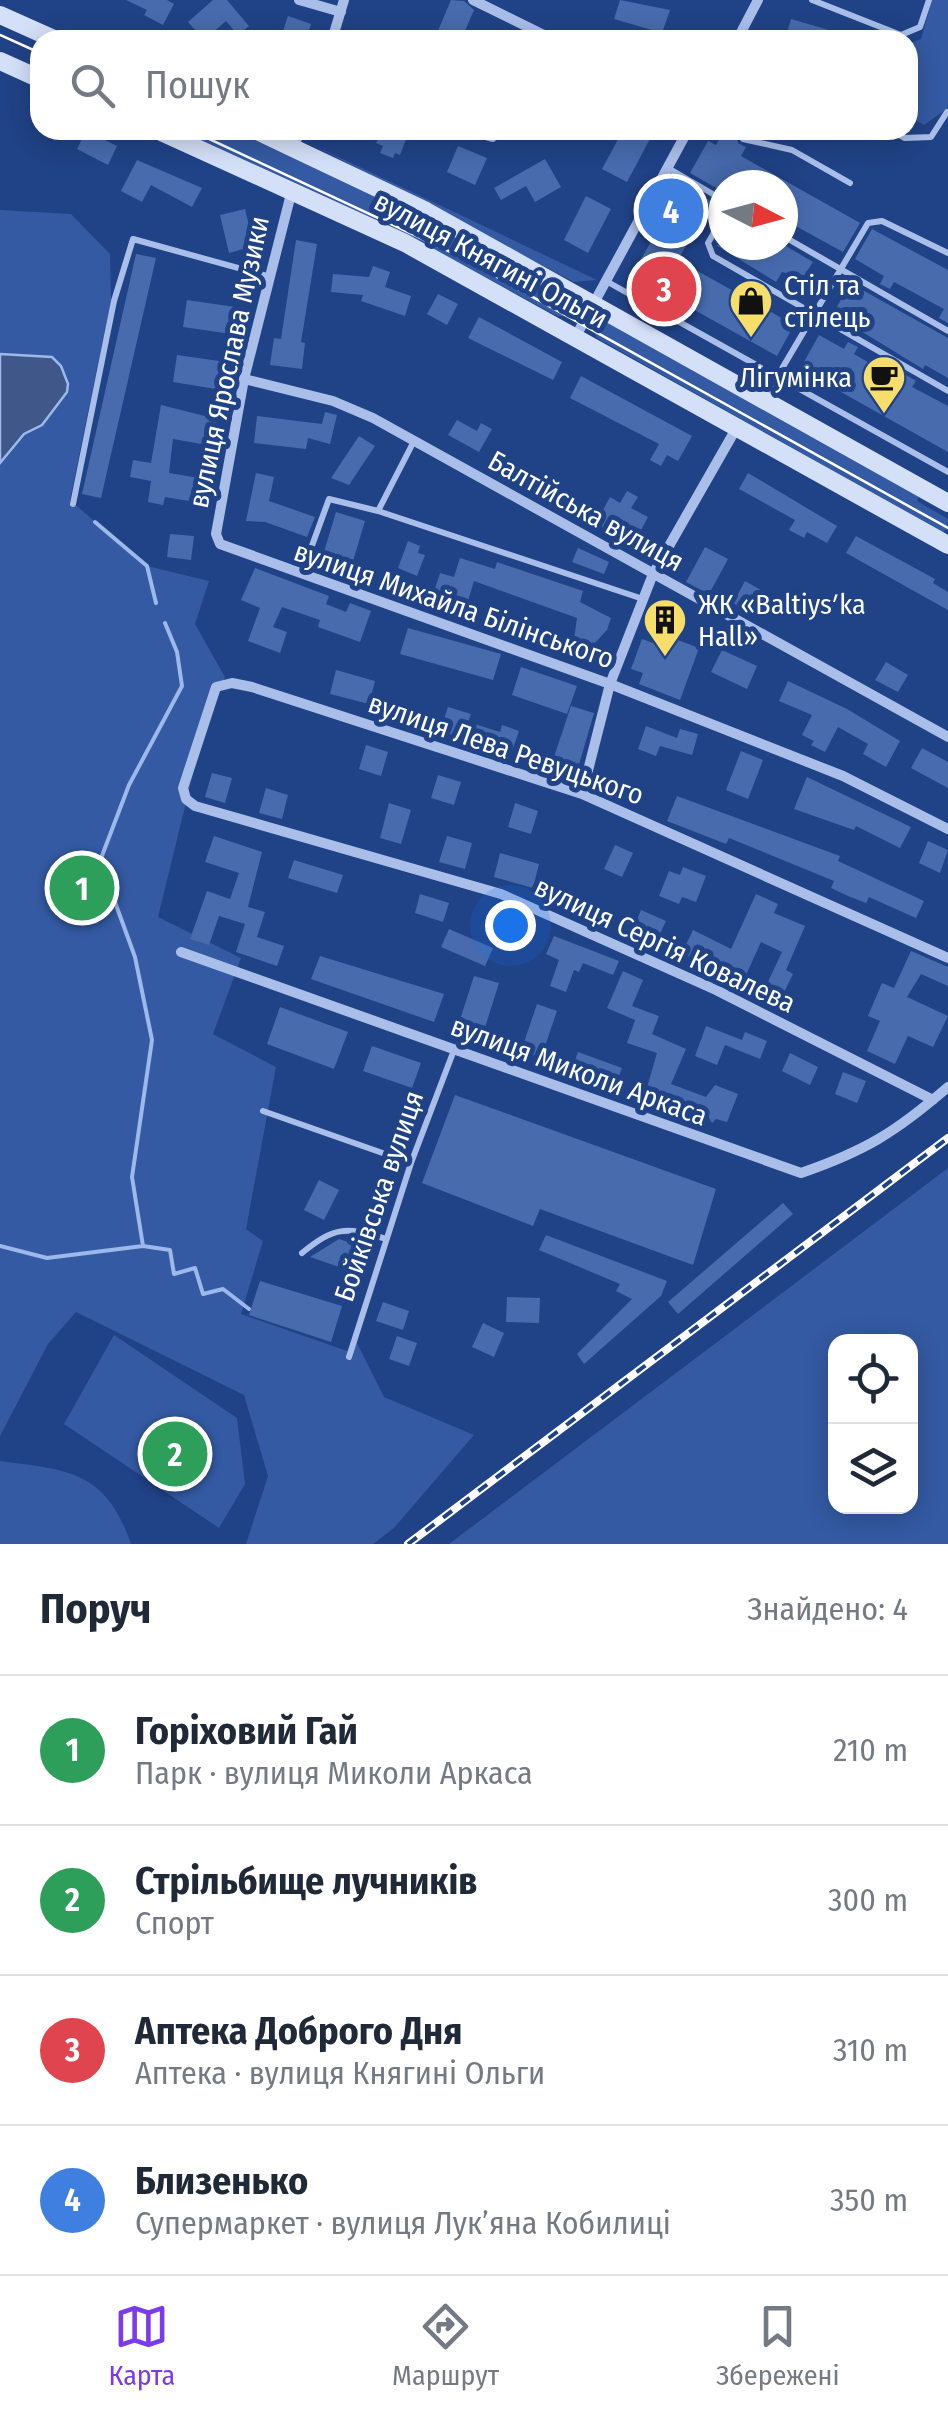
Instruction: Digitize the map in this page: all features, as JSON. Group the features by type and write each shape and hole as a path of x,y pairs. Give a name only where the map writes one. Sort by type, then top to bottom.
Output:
{"main road":[{"path":"0,15 34,30"},
{"path":"0,61 30,74"},
{"name":"вулиця Княгині Ольги","path":"179,140 405,242 948,545"},
{"name":"вулиця Княгині Ольги","path":"299,140 948,503"}],"street":[{"path":"299,0 342,6 335,30"},
{"path":"473,0 521,30"},
{"path":"742,30 758,0"},
{"path":"576,336 683,140"},
{"name":"вулиця Ярослава Музики","path":"220,544 216,534 244,379 267,276 292,190"},
{"name":"Балтійська вулиця","path":"244,379 333,401 414,441 948,737"},
{"path":"582,794 610,684 652,574 738,426"},
{"name":"вулиця Михайла Білінського","path":"220,544 466,629 610,684 843,776 948,828"},
{"name":"вулиця Лева Ревуцького","path":"196,806 186,799 183,788 216,687 232,683 582,794 948,958"},
{"name":"вулиця Сергія Ковалева","path":"196,806 501,894 716,990 933,1100"},
{"name":"вулиця Миколи Аркаса","path":"180,952 800,1173 861,1152 948,1087"}],"lane":[{"path":"812,0 887,30"},
{"path":"914,30 920,27 929,0"},
{"path":"918,138 931,137 947,112"},
{"path":"750,140 792,150 850,183"},
{"path":"668,168 708,191"},
{"path":"764,400 868,223 875,220 948,253"},
{"path":"73,504 114,300 133,239 267,276"},
{"path":"798,248 948,330"},
{"path":"725,260 948,391"},
{"path":"606,280 948,472"},
{"path":"378,511 414,441"},
{"path":"301,574 329,500 378,511 643,599"},
{"name":"Бойківська вулиця","path":"349,1357 411,1163 454,1050"},
{"path":"262,1111 411,1163"},
{"path":"302,1254 329,1231 360,1230 386,1238"}],"shaded area":[{"path":"932,0 948,0 948,108 924,125 918,122 921,39"},
{"path":"193,140 254,140 396,204 574,305 567,316 557,316 417,240"},
{"path":"309,143 597,280 574,282"},
{"path":"0,210 71,214 110,254 111,300 70,500 147,566 209,581 195,624 225,677 193,774 158,917 241,958 213,1034 276,1067 246,1229 263,1241 241,1314 350,1352 357,1343 384,1397 474,1435 394,1528 373,1544 246,1544 268,1476 244,1395 76,1312 48,1344 0,1436"},
{"path":"604,320 919,497 917,501 948,519 947,530 942,532 597,338 594,332"},
{"path":"0,354 52,357 61,366 68,384 67,392 42,425 24,434 0,463"},
{"path":"948,1168 948,1544 449,1544"},
{"path":"114,1335 237,1418 245,1484 219,1528 64,1424"},
{"path":"0,1461 65,1472 97,1488 110,1501 131,1544 0,1544"}],"building":[{"path":"126,0 167,0 174,4 163,25 144,15 147,10"},
{"path":"213,0 227,0 249,26 234,30 226,21 216,30 195,30 188,22"},
{"path":"451,0 464,1 474,10 465,30 438,30"},
{"path":"620,0 670,10 663,30 614,19"},
{"path":"288,16 311,24 309,30 283,30"},
{"path":"791,19 829,30 788,30"},
{"path":"82,140 105,140 117,146 108,165 77,149"},
{"path":"406,140 400,155 395,153 393,158 380,153 383,146 376,143"},
{"path":"618,140 649,140 627,182 602,169"},
{"path":"719,140 738,140 746,147 741,156 766,170 708,170 708,183 690,173 708,141 716,145"},
{"path":"458,146 487,158 475,185 447,172"},
{"path":"545,159 561,187 535,202 526,186 501,200 494,188"},
{"path":"137,160 202,188 192,207 151,185 142,202 121,191"},
{"path":"683,185 708,199 708,206 678,260 794,325 777,356 639,279 636,268"},
{"path":"798,188 860,223 843,252 798,227"},
{"path":"586,196 611,209 588,253 564,240"},
{"path":"245,209 254,246 229,253 220,215"},
{"path":"872,229 948,270 948,323 939,318 944,309 894,282 890,289 880,284 884,276 855,259"},
{"path":"296,240 317,244 301,342 305,343 302,369 270,365 274,338 281,339"},
{"path":"798,253 813,262 803,277 782,272 776,282 740,260 798,260"},
{"path":"136,254 156,258 101,498 82,494"},
{"path":"373,266 390,272 385,287 411,296 405,316 361,301 363,295 331,292 333,274 369,277"},
{"path":"850,283 948,338 948,378 925,365 923,369 833,314"},
{"path":"438,294 458,304 447,325 427,314"},
{"path":"187,300 235,307 231,334 183,327"},
{"path":"479,317 562,362 553,380 468,338"},
{"path":"819,335 844,349 848,342 858,347 854,354 902,382 906,375 916,381 912,387 948,406 948,452 800,369"},
{"path":"177,355 226,362 222,390 173,382"},
{"path":"581,376 692,436 678,461 667,455 661,466 650,460 659,444 570,398"},
{"path":"161,405 217,419 213,446 173,439 169,473 205,479 201,503 165,497 163,505 148,502 151,481 130,477 133,460 151,463"},
{"path":"325,412 337,415 330,444 308,438 306,449 254,443 257,416 322,424"},
{"path":"457,420 477,431 481,423 492,429 479,452 448,435"},
{"path":"359,436 375,446 349,485 331,478"},
{"path":"256,473 274,477 269,501 315,517 307,537 265,522 246,521"},
{"path":"748,473 837,526 827,543 807,532 804,538 789,530 795,520 739,489"},
{"path":"627,491 638,497 631,508 648,517 633,545 588,520 595,506 603,510 610,497 620,503"},
{"path":"336,512 365,521 350,571 321,562"},
{"path":"170,534 194,536 191,560 167,557"},
{"path":"856,536 935,579 933,583 948,592 948,610 846,553"},
{"path":"408,541 420,546 418,553 425,555 417,576 398,568"},
{"path":"705,547 728,559 709,594 686,582"},
{"path":"578,548 609,562 604,574 572,562"},
{"path":"460,558 495,569 497,562 583,591 580,602 611,618 607,630 593,645 574,639 577,618 474,581 466,608 432,598 440,573 454,577"},
{"path":"255,568 329,596 326,604 346,612 350,603 371,611 360,642 318,627 320,620 282,607 273,627 287,632 280,653 248,641 260,608 241,600"},
{"path":"745,581 768,594 755,615 733,603"},
{"path":"408,628 501,654 493,680 400,654"},
{"name":"ЖК «Baltiysʹka Hall»","path":"657,632 699,648 680,700 639,684 643,673 631,669 642,639 653,643"},
{"path":"722,650 757,666 747,689 711,672"},
{"path":"886,662 908,675 898,692 875,680"},
{"path":"521,667 577,686 567,714 512,695"},
{"path":"336,670 375,681 369,704 330,694"},
{"path":"788,681 847,709 900,741 886,767 863,754 868,744 838,727 825,752 811,745 814,741 802,735 812,715 779,701"},
{"path":"571,706 594,713 576,775 551,766"},
{"path":"448,707 471,714 468,722 500,732 502,725 519,731 510,757 440,731"},
{"path":"646,726 677,738 680,729 698,734 692,755 660,746 656,756 638,749"},
{"path":"366,745 388,752 381,776 359,769"},
{"path":"922,748 948,762 948,788 911,768"},
{"path":"741,751 763,760 748,799 726,790"},
{"path":"212,773 232,778 225,803 205,797"},
{"path":"438,775 461,782 454,805 431,798"},
{"path":"807,777 911,827 900,848 856,826 854,830 794,809"},
{"path":"266,788 288,795 282,819 259,813"},
{"path":"677,796 840,856 838,861 924,901 916,918 869,897 866,903 831,888 834,881 729,838 726,844 667,821"},
{"path":"389,803 411,810 401,844 380,838"},
{"path":"515,803 538,811 531,834 508,827"},
{"path":"214,836 262,852 248,907 265,912 257,937 284,946 277,966 236,952 245,924 219,916 209,945 190,939 207,891 230,899 239,873 205,862"},
{"path":"447,836 472,843 465,869 439,862"},
{"path":"928,841 948,850 940,873 919,863"},
{"path":"615,845 633,853 622,877 604,869"},
{"path":"500,853 539,864 533,888 494,877"},
{"path":"294,860 343,875 337,893 288,878"},
{"path":"683,867 706,876 696,902 682,897 679,904 659,896 669,871 680,875"},
{"path":"420,894 449,903 443,922 415,913"},
{"path":"756,894 778,904 774,913 805,926 786,970 793,974 783,994 766,986 782,952 761,942 746,975 712,959 708,966 682,953 693,930 731,949"},
{"path":"641,910 666,921 654,947 630,936"},
{"path":"449,929 493,948 485,966 441,947"},
{"path":"554,936 619,961 613,975 583,963 579,972 574,970 566,992 550,986 559,960 546,954"},
{"path":"911,951 948,967 948,986 921,974 907,997 948,1016 933,1047 908,1036 895,1064 867,1051 880,1021 868,1016 882,983 894,988"},
{"path":"320,956 444,994 434,1022 311,979"},
{"path":"623,971 643,980 632,1006 659,1016 652,1034 686,1049 671,1084 706,1097 715,1085 738,1094 727,1122 716,1119 712,1123 708,1116 686,1108 683,1116 643,1101 657,1053 627,1043 635,1020 607,1008"},
{"path":"474,976 499,983 482,1037 457,1029"},
{"path":"537,1004 557,1011 541,1058 521,1051"},
{"path":"280,1007 348,1032 334,1069 267,1044"},
{"path":"706,1026 742,1040 745,1032 767,1041 760,1059 725,1045 717,1065 695,1056"},
{"path":"372,1046 421,1063 412,1088 363,1071"},
{"path":"578,1052 622,1068 614,1089 570,1073"},
{"path":"790,1053 818,1067 810,1085 782,1071"},
{"path":"843,1072 866,1081 857,1103 835,1094"},
{"path":"455,1095 716,1189 693,1265 540,1209 533,1226 422,1183"},
{"path":"319,1180 339,1190 324,1220 304,1210"},
{"path":"783,1203 793,1214 678,1314 668,1302"},
{"path":"546,1235 667,1281 661,1296 584,1364 577,1354 632,1299 616,1291 620,1284 539,1250"},
{"path":"339,1239 354,1244 345,1269 310,1257"},
{"path":"260,1281 342,1306 331,1342 249,1315"},
{"path":"507,1297 540,1298 539,1323 506,1322"},
{"path":"383,1302 409,1311 403,1330 376,1321"},
{"path":"483,1323 504,1333 494,1357 472,1347"},
{"path":"397,1336 417,1343 409,1366 389,1359"}],"waterway":[{"path":"95,522 147,566 156,603"},
{"path":"165,623 177,652 182,686 129,785 100,861 135,957 152,1040 132,1177 143,1246 170,1250 174,1274 195,1268 203,1294 223,1289 249,1309"},
{"path":"0,1246 47,1258 143,1246"}],"tram line":[{"path":"0,35 30,48"},
{"path":"211,140 459,256 948,528"}],"railway":[{"path":"408,1544 948,1138"}],"place":[{"name":"Близенько","path":"671,211"},
{"name":"Аптека Доброго Дня","path":"664,289"},
{"name":"Стіл та стілець","path":"751,339"},
{"name":"Лігумінка","path":"884,415"},
{"name":"ЖК «Baltiysʹka Hall»","path":"665,658"},
{"name":"Горіховий Гай","path":"82,888"},
{"name":"Стрільбище лучників","path":"175,1454"}]}
